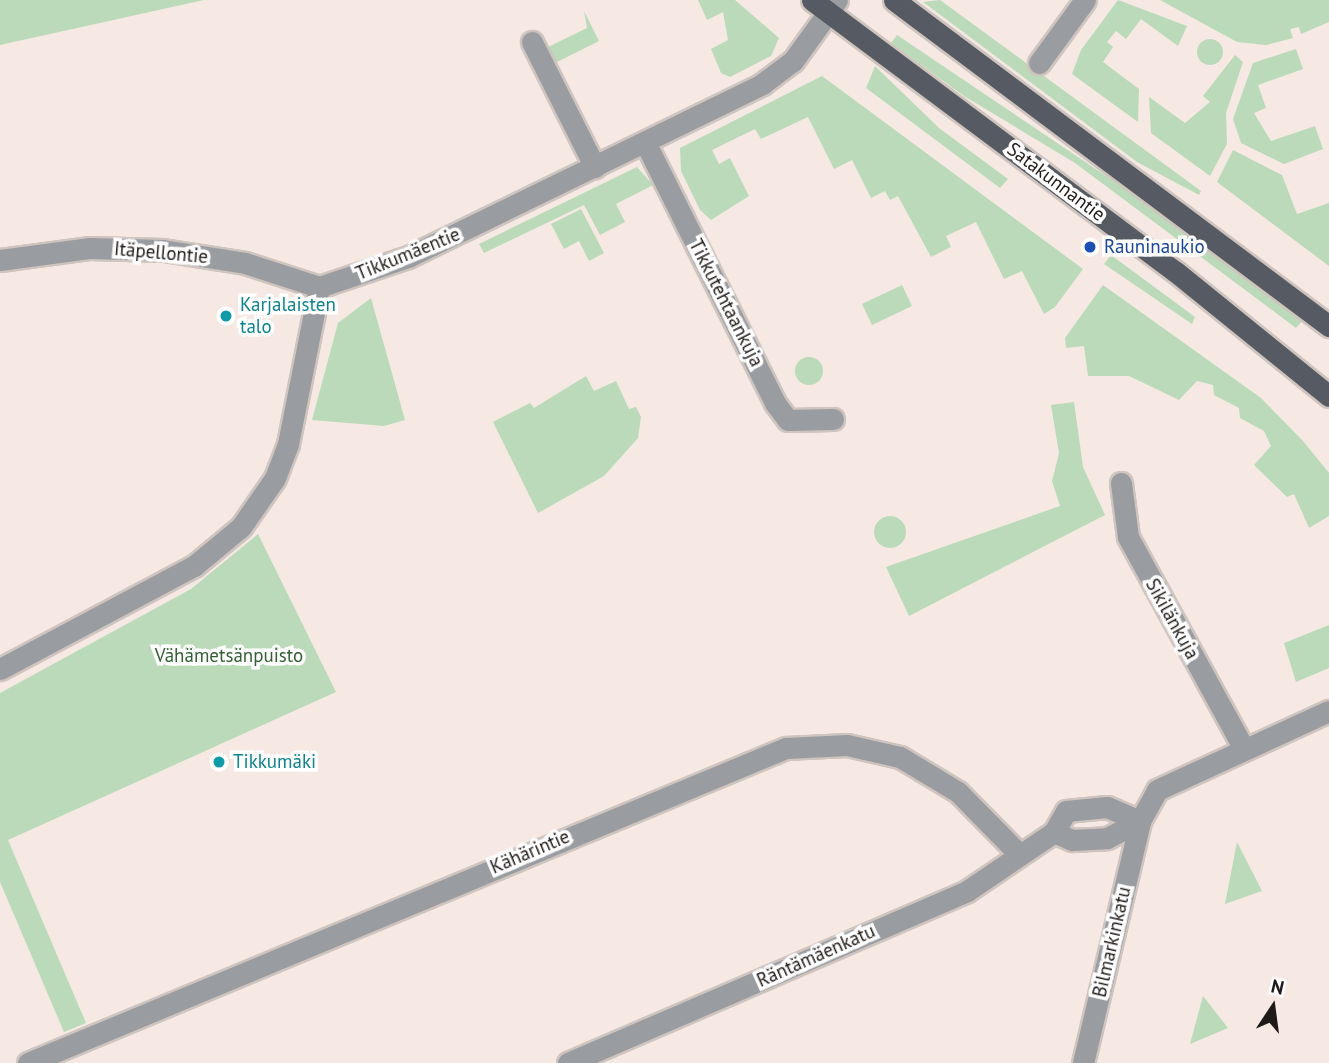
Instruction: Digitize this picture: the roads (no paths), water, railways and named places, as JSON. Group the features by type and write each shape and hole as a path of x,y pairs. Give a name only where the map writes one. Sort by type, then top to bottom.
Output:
{"main road":[{"path":"894,0 1329,326"},
{"name":"Satakunnantie","path":"825,4 1176,272 1328,394"}],"street":[{"path":"1039,63 1085,0"},
{"name":"Tikkumäentie","path":"319,287 377,271 595,167 779,72 825,4"},
{"path":"532,42 595,167"},
{"name":"Tikkutehtaankuja","path":"645,142 775,403 788,420 833,418"},
{"name":"Itäpellontie","path":"0,260 90,248 184,252 319,287"},
{"path":"0,669 194,566 241,527 288,444 319,287"},
{"name":"Sikilänkuja","path":"1121,483 1128,537 1244,749"},
{"path":"1054,832 1072,840 1107,838 1140,821 1169,781 1329,711"},
{"name":"Kähärintie","path":"29,1063 786,748 847,745 901,757 958,792 1017,852"},
{"name":"Räntämäenkatu","path":"568,1063 967,891 1017,852 1054,832 1066,811 1085,807 1107,807 1140,821"},
{"name":"Bilmarkinkatu","path":"1083,1063 1140,821"}],"place":[{"name":"Rauninaukio","path":"1090,247"},
{"name":"Karjalaisten talo","path":"226,316"},
{"name":"Tikkumäki","path":"219,762"}],"park label":[{"name":"Vähämetsänpuisto","path":"229,656"}]}
